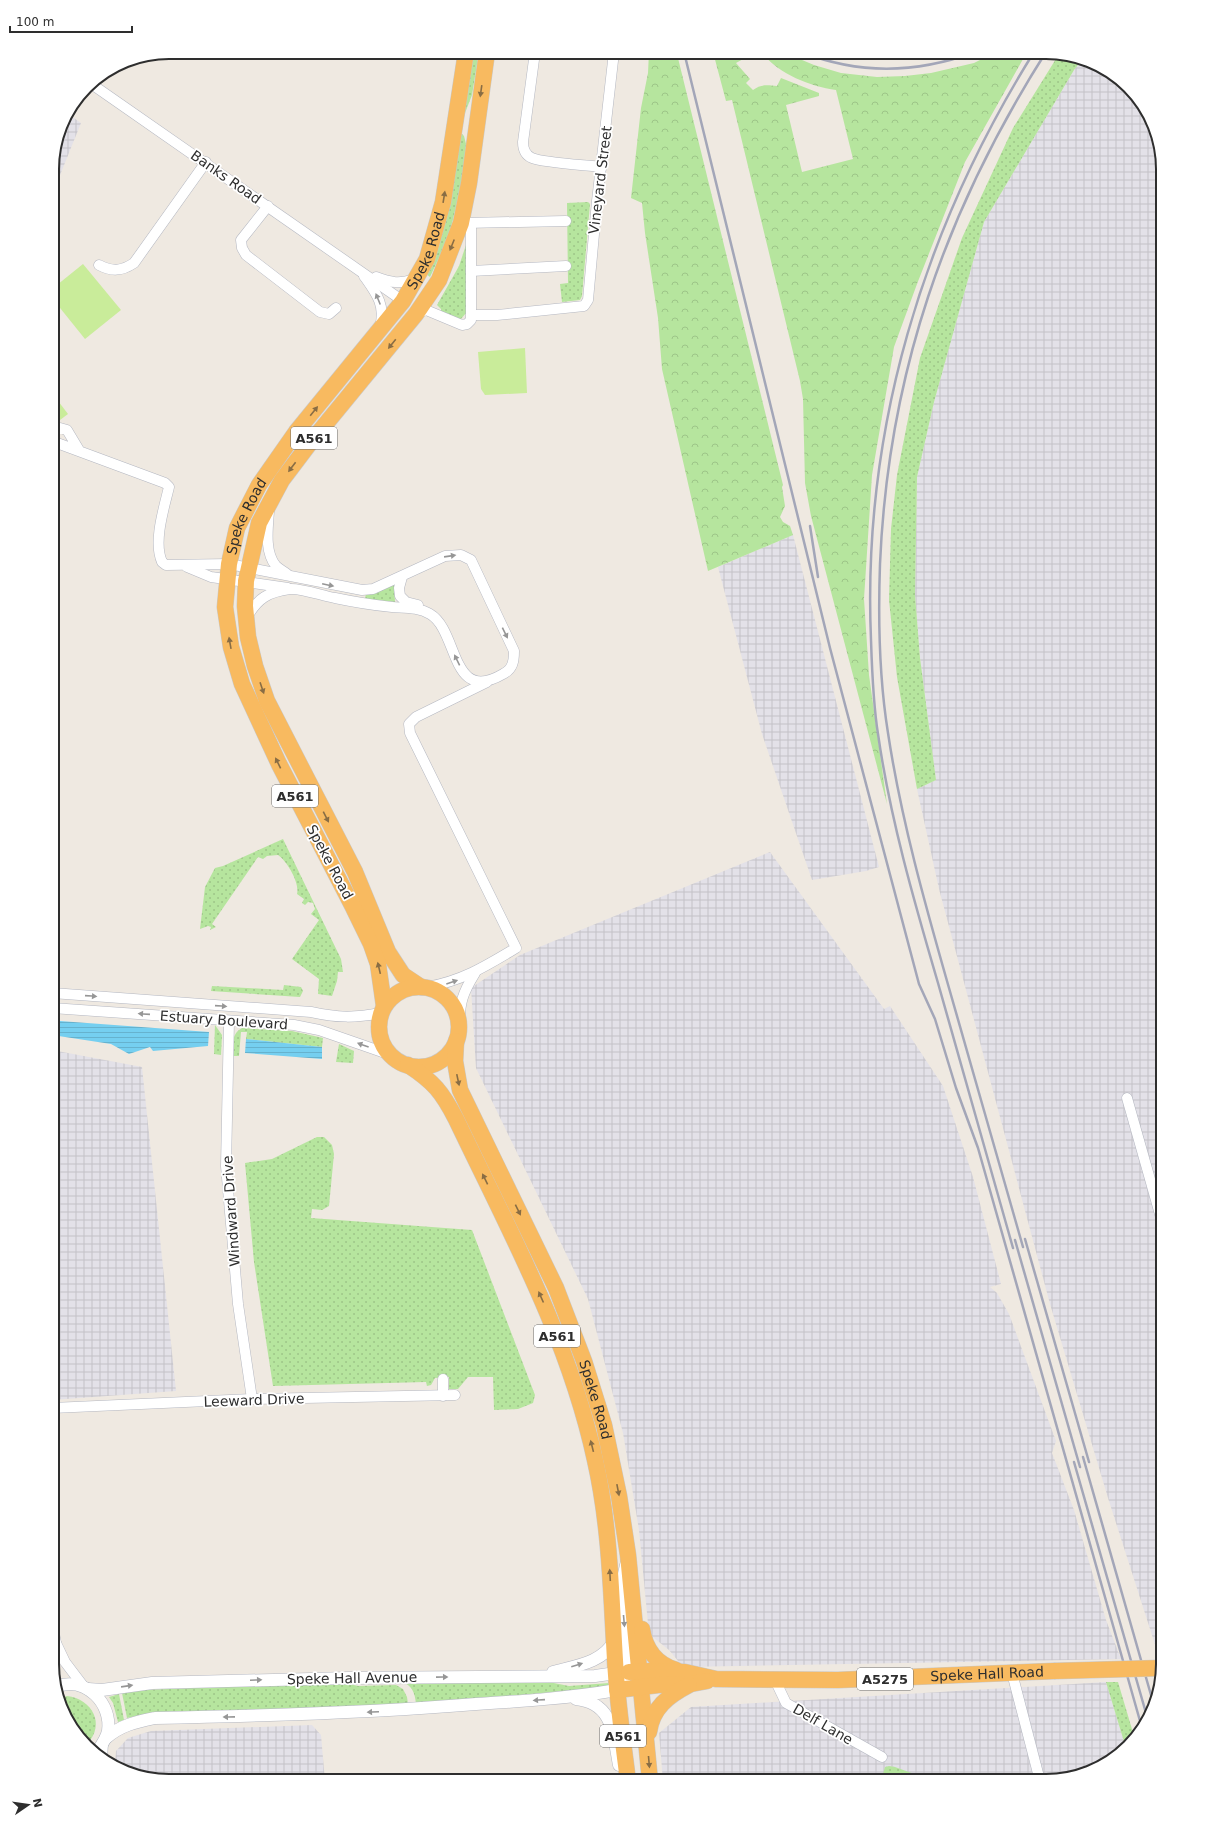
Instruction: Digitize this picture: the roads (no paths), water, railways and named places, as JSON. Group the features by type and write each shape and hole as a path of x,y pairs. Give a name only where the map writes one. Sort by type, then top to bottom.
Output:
{"highway":[{"name":"Speke Road","path":"383,1009 378,964 371,944 279,764 242,684 231,647 225,607 227,580 237,528 259,485 296,432 403,300 427,259 443,202 465,59"},
{"name":"Speke Road","path":"424,987 403,975 388,952 354,872 267,701 255,666 248,637 246,618 247,574 259,523 282,480 310,443 416,314 439,280 466,223 469,183 486,59"},
{"path":"403,300 416,314"},
{"path":"383,1009 391,998 400,991 410,987 424,987"},
{"name":"A561","path":"383,1009 379,1024 380,1035 384,1046 391,1055 408,1065 420,1067 432,1065 442,1060 450,1051 458,1034 457,1013 450,1001 440,992 424,987"},
{"name":"Speke Road","path":"458,1034 455,1062 462,1095 565,1311 584,1361 604,1425 619,1496 628,1555 628,1672"},
{"name":"Speke Road","path":"408,1065 434,1084 447,1103 549,1317 573,1379 584,1413 595,1460 608,1542 614,1641 628,1672"},
{"path":"549,1317 565,1311"},
{"name":"A5275","path":"628,1555 637,1591 642,1630 648,1650 662,1663 688,1678"},
{"name":"Speke Hall Road","path":"628,1672 688,1678 838,1680 1156,1668"},
{"path":"628,1672 638,1774"},
{"name":"A561","path":"628,1672 628,1774"},
{"path":"647,1744 649,1727 658,1706 688,1678"},
{"name":"Speke Hall Road","path":"629,1689 688,1678"},
{"name":"A561","path":"629,1689 647,1744 649,1774"}],"street":[{"path":"534,59 523,142 526,153 537,159 602,167"},
{"name":"Vineyard Street","path":"472,315 584,306 588,300 595,217 602,167 613,59"},
{"name":"Banks Road","path":"95,87 206,162 403,300"},
{"path":"99,264 108,269 117,270 125,269 134,263 206,162"},
{"path":"268,206 241,240 242,248 246,255 320,312 329,314 336,308"},
{"path":"466,223 566,222"},
{"name":"Speke Road","path":"466,223 471,271 472,315"},
{"path":"471,271 566,266"},
{"name":"Banks Road","path":"361,271 388,282 400,283 415,279"},
{"name":"Banks Road","path":"361,271 380,300 382,318 378,332"},
{"path":"416,314 426,310 462,325 467,324 471,320 472,315"},
{"path":"79,450 165,483 169,487 161,520 158,551 162,562 166,565 229,564 247,574 292,589 354,603 421,610 432,614 440,624 464,674 465,693"},
{"path":"270,503 267,530 270,552 276,566 290,576"},
{"path":"183,565 211,577 227,580 247,574 290,576 362,590 373,589 445,556 461,555 471,560 514,651 514,661 510,669 491,680 416,717 409,724 410,733 516,948 475,973 443,984 424,987"},
{"path":"211,577 222,585 226,596"},
{"path":"402,577 399,588 400,596 406,602 418,605 421,610"},
{"path":"246,618 253,605 262,597 292,589"},
{"path":"464,674 480,682 491,680"},
{"path":"458,1034 462,998 464,991 475,973"},
{"name":"Estuary Boulevard","path":"59,994 312,1012 337,1017 360,1017 383,1009"},
{"name":"Estuary Boulevard","path":"59,1009 294,1026 319,1030 391,1055"},
{"name":"Windward Drive","path":"229,1021 226,1166 238,1304 252,1399"},
{"path":"1127,1098 1156,1200"},
{"path":"443,1379 443,1396"},
{"name":"Leeward Drive","path":"59,1408 252,1399 455,1396"},
{"path":"540,1676 600,1657 610,1649 614,1641"},
{"path":"59,1649 65,1662 86,1688 98,1697 104,1707 108,1719 101,1745"},
{"name":"Speke Hall Avenue","path":"61,1686 73,1684 86,1688 102,1690 168,1682 349,1678 595,1676 628,1672"},
{"path":"1012,1673 1038,1774"},
{"name":"Delf Lane","path":"775,1680 786,1703 882,1757"},
{"path":"101,1745 116,1729 127,1724 155,1718 330,1714 565,1698 629,1689"},
{"path":"565,1698 587,1700 594,1703 604,1711 610,1725 621,1774"}],"water":[{"path":"59,1022 209,1032 208,1046 153,1051 150,1047 129,1054 111,1044 59,1036"},
{"path":"246,1039 322,1047 322,1059 245,1053"}],"railway":[{"path":"686,59 830,648 919,984 935,1019 956,1088 978,1148 1140,1721"},
{"path":"823,59 845,65 867,68 910,67 954,59"},
{"path":"1013,1248 912,890 889,797 876,722 872,675 871,562 877,485 889,409 908,334 931,261 960,189 995,120 1030,59"},
{"path":"1023,1247 931,925 914,861 893,765 883,691 879,627 879,585 885,494 895,427 909,361 928,297 951,234 979,172 1010,112 1042,59"},
{"path":"810,526 818,577"},
{"path":"1025,1239 1089,1462"},
{"path":"1015,1240 1080,1467"},
{"path":"1083,1457 1151,1696"},
{"path":"1074,1462 1145,1711"}]}
